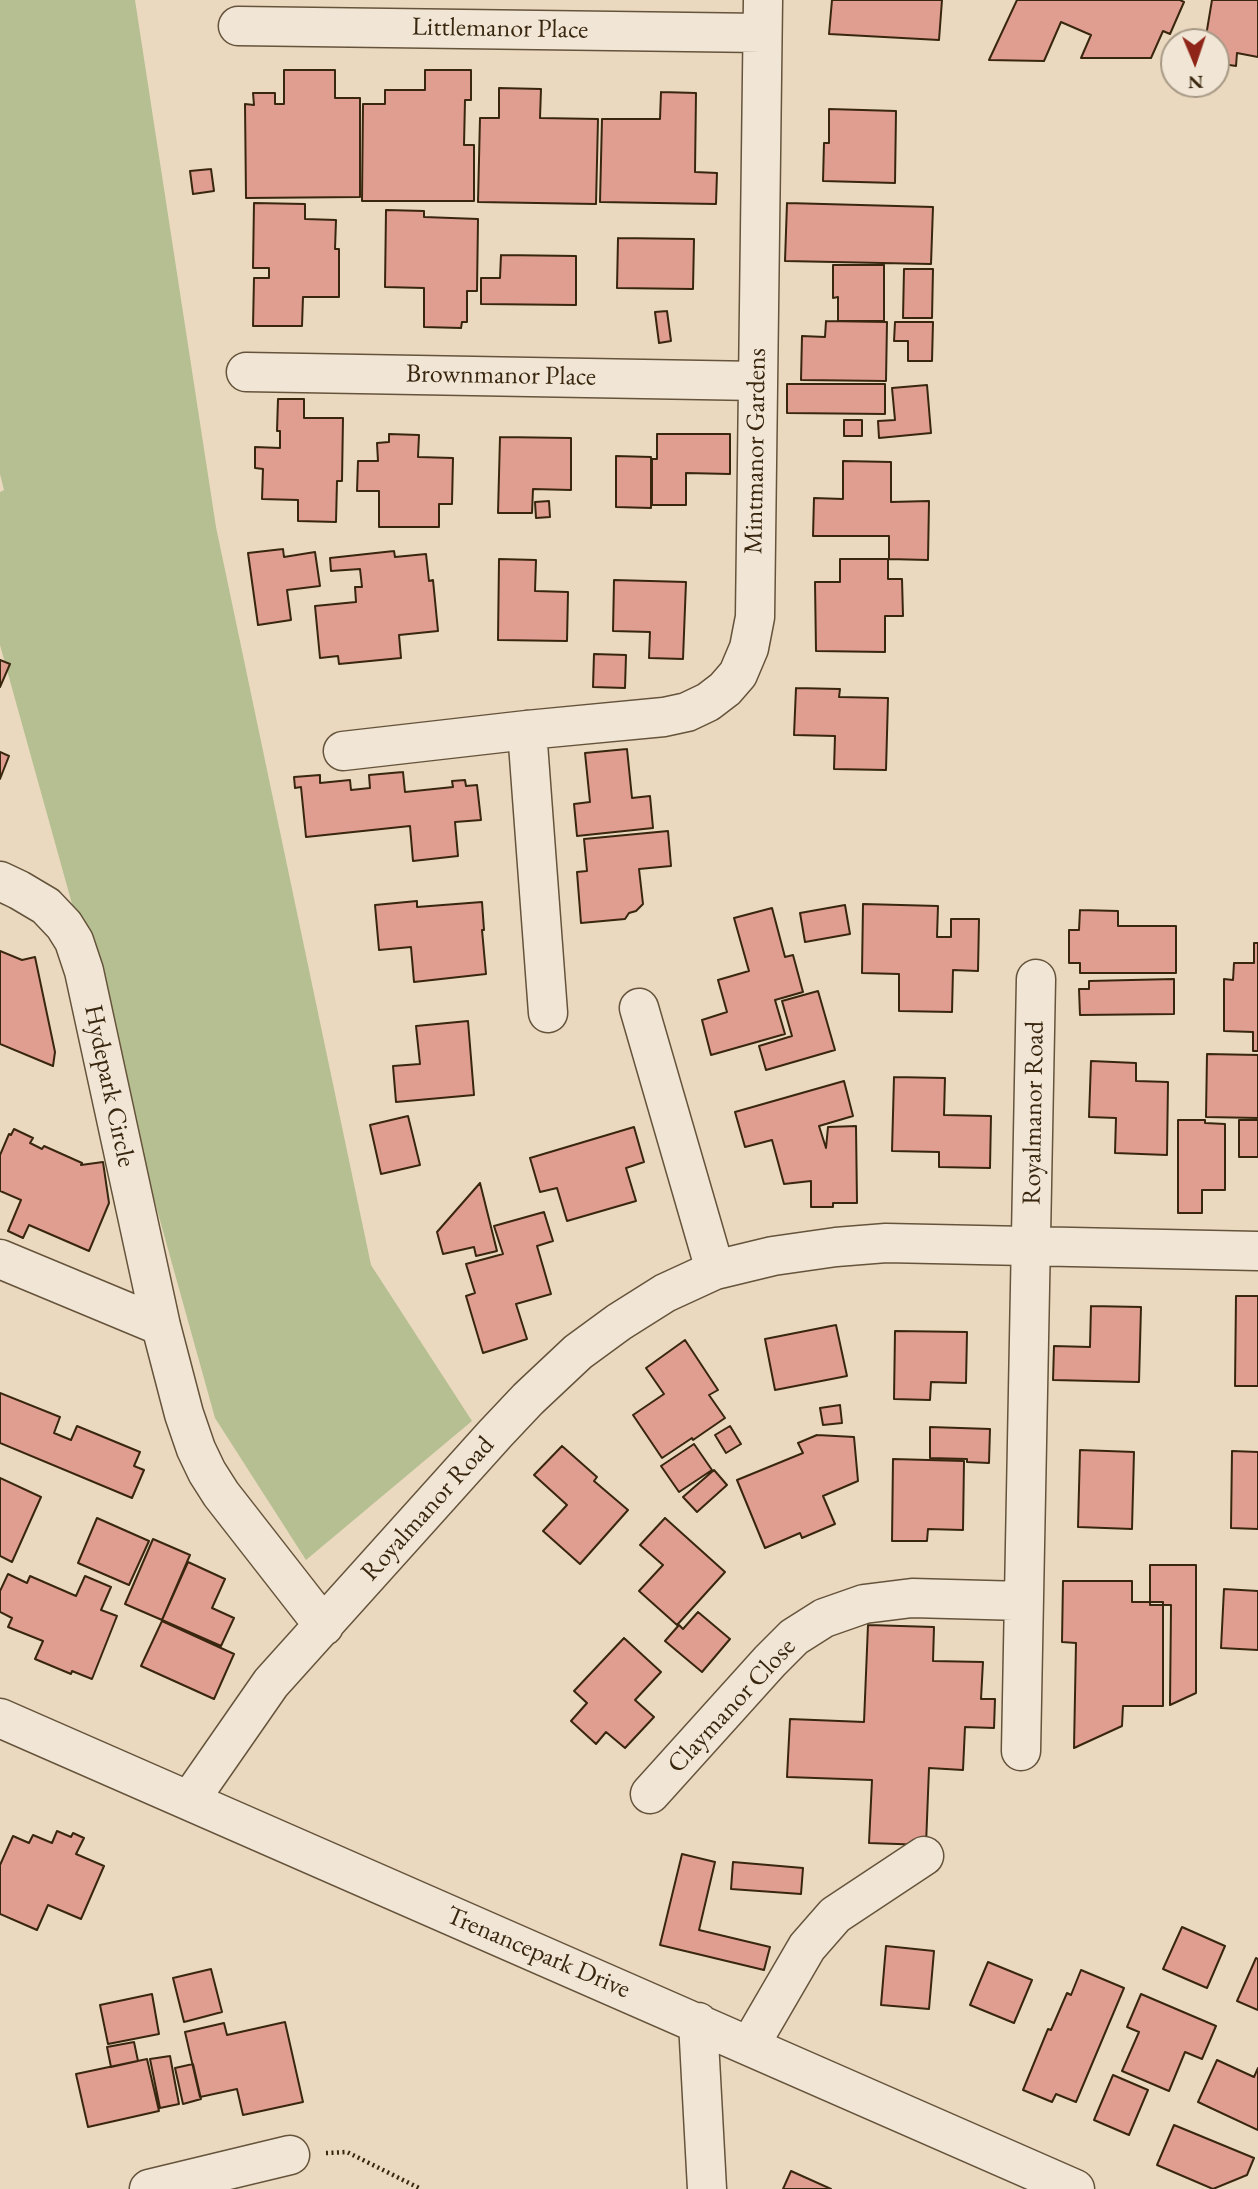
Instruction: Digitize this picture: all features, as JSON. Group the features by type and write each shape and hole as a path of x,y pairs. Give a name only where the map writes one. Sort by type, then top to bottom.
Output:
{"street":[{"name":"Littlemanor Place","path":"238,26 762,16"},
{"name":"Mintmanor Gardens","path":"343,751 664,717 687,712 708,702 738,674 749,648 755,617 762,16"},
{"name":"Brownmanor Place","path":"246,372 757,381"},
{"path":"527,730 548,1013"},
{"name":"Hydepark Circle","path":"0,881 46,906 64,925 74,941 84,971 161,1326 184,1414 207,1472 221,1494 324,1626"},
{"name":"Royalmanor Road","path":"1032,1247 1036,979"},
{"path":"639,1008 715,1270"},
{"name":"Royalmanor Road","path":"189,1801 271,1683 495,1434 578,1352 665,1293 715,1270 773,1256 886,1243 1258,1251"},
{"path":"1021,1751 1032,1247"},
{"path":"0,1259 161,1326"},
{"name":"Claymanor Close","path":"650,1794 770,1661 794,1637 824,1618 864,1604 912,1598 1023,1601"},
{"name":"Trenancepark Drive","path":"0,1718 1075,2189"},
{"path":"750,2045 807,1947 835,1915 924,1856"},
{"path":"698,2022 707,2189"},
{"path":"149,2189 290,2155"}],"path":[{"path":"290,2155 347,2152 421,2189"}],"green space":[{"path":"0,0 135,0 216,527 371,1265 472,1421 306,1560 215,1418 0,645 0,492 4,490 0,474"}],"building":[{"path":"832,0 942,0 939,40 829,34"},
{"path":"1017,0 1184,2 1173,28 1160,28 1160,38 1151,58 1081,58 1091,35 1061,22 1044,61 989,60"},
{"path":"1212,0 1258,0 1258,57 1237,53 1236,66 1230,65 1230,28 1207,28"},
{"path":"284,70 335,70 335,98 360,98 360,197 246,198 245,104 254,105 253,93 275,93 275,104 284,104"},
{"path":"425,70 471,70 471,100 465,100 464,145 474,145 474,201 362,201 363,104 385,104 385,90 425,90"},
{"path":"499,88 541,89 540,118 598,119 596,204 478,202 480,118 499,118"},
{"path":"661,92 696,93 695,172 717,173 716,204 600,202 602,119 660,119"},
{"path":"829,109 896,111 895,183 823,181 824,143 829,143"},
{"path":"211,169 214,191 193,194 190,171"},
{"path":"254,203 305,204 305,219 336,220 335,249 339,249 339,297 303,297 302,326 253,326 254,278 269,278 269,268 253,268"},
{"path":"787,203 933,207 931,264 785,261"},
{"path":"386,210 424,211 424,217 478,219 477,291 467,291 467,322 462,322 461,328 424,327 424,288 385,287"},
{"path":"618,238 694,239 693,289 617,288"},
{"path":"501,255 576,256 576,305 481,304 481,278 500,278"},
{"path":"833,265 884,265 884,321 838,321 838,297 833,298"},
{"path":"904,269 933,269 932,318 903,318"},
{"path":"667,311 671,341 659,343 655,312"},
{"path":"826,321 887,322 886,381 801,380 802,336 825,337"},
{"path":"895,322 933,322 932,361 908,361 908,341 894,341"},
{"path":"787,384 885,384 885,414 787,413"},
{"path":"927,385 931,433 879,438 878,421 895,420 892,388"},
{"path":"278,399 304,399 304,418 343,418 342,481 337,481 336,522 298,521 298,500 262,499 263,469 255,468 255,447 280,448 280,431 277,431"},
{"path":"844,420 862,420 862,436 844,436"},
{"path":"389,434 419,435 418,457 453,458 452,504 439,504 439,527 379,527 379,491 357,491 358,461 378,461 377,443 389,442"},
{"path":"657,434 730,434 730,474 686,473 686,505 652,505 652,459 657,459"},
{"path":"500,437 571,438 571,490 533,489 532,513 498,513"},
{"path":"616,456 651,457 651,508 616,507"},
{"path":"843,461 891,462 891,502 929,501 928,560 889,559 889,536 813,536 814,498 843,499"},
{"path":"549,501 550,517 536,518 535,502"},
{"path":"283,549 284,557 315,552 320,586 287,590 291,620 258,625 248,553"},
{"path":"394,551 395,557 426,554 429,581 433,580 438,631 399,635 401,658 339,664 338,656 320,658 315,606 356,602 355,587 362,587 360,569 331,571 330,558"},
{"path":"499,559 536,560 535,591 568,592 567,641 498,640"},
{"path":"840,559 888,559 888,579 902,579 903,616 885,616 885,652 816,651 815,582 840,582"},
{"path":"614,580 686,582 683,659 649,658 650,632 613,631"},
{"path":"594,654 626,655 625,688 593,687"},
{"path":"0,660 10,664 0,687"},
{"path":"796,688 840,689 839,697 888,698 886,770 834,769 835,736 794,735"},
{"path":"627,749 632,798 650,796 653,828 577,836 574,804 590,802 585,753"},
{"path":"0,752 9,756 0,779"},
{"path":"403,772 405,792 453,787 452,781 465,780 466,786 477,785 481,820 455,822 458,856 413,861 410,826 306,837 301,787 295,788 294,777 320,775 320,783 350,780 351,790 370,788 369,775"},
{"path":"668,831 671,866 639,869 643,904 625,919 581,923 577,872 587,871 584,839"},
{"path":"417,901 417,907 482,902 486,974 414,982 411,947 379,950 375,905"},
{"path":"863,904 938,906 937,937 951,937 951,919 979,919 978,971 953,970 952,1012 899,1011 899,974 862,973"},
{"path":"845,905 850,934 805,942 800,913"},
{"path":"772,908 785,957 793,955 803,992 775,1000 785,1034 711,1055 702,1020 727,1012 718,980 749,971 734,918"},
{"path":"1080,910 1118,911 1118,926 1176,926 1176,973 1080,973 1080,963 1069,963 1069,930 1079,930"},
{"path":"1254,943 1258,943 1258,1051 1253,1051 1253,1032 1224,1031 1224,979 1233,980 1234,963 1254,963"},
{"path":"0,951 22,960 35,957 55,1052 53,1066 0,1044"},
{"path":"1174,979 1174,1014 1080,1015 1079,989 1089,989 1089,981"},
{"path":"818,991 835,1050 766,1070 759,1046 792,1036 782,1001"},
{"path":"468,1021 474,1095 396,1102 393,1066 420,1064 416,1026"},
{"path":"1207,1054 1258,1055 1258,1118 1206,1117"},
{"path":"1091,1061 1136,1063 1136,1081 1168,1082 1167,1155 1115,1153 1116,1118 1089,1117"},
{"path":"894,1077 945,1078 944,1115 991,1116 990,1168 939,1167 939,1152 892,1151"},
{"path":"844,1081 853,1116 819,1126 826,1148 828,1127 856,1126 857,1203 811,1207 811,1181 784,1184 772,1140 745,1147 735,1112"},
{"path":"408,1116 420,1165 381,1174 370,1125"},
{"path":"1178,1120 1205,1120 1205,1123 1225,1124 1225,1190 1202,1190 1202,1213 1178,1213"},
{"path":"1239,1120 1258,1120 1258,1157 1239,1157"},
{"path":"634,1127 644,1162 626,1168 636,1201 567,1221 557,1188 540,1192 530,1158"},
{"path":"14,1129 33,1138 30,1143 42,1149 44,1146 82,1163 81,1165 103,1162 109,1203 89,1251 29,1225 23,1238 8,1231 21,1200 0,1191 0,1155"},
{"path":"480,1183 497,1251 476,1256 474,1247 443,1254 437,1232"},
{"path":"544,1212 553,1241 537,1246 551,1294 516,1304 527,1339 483,1353 466,1296 475,1293 466,1264 503,1254 494,1226"},
{"path":"1236,1296 1258,1296 1258,1386 1235,1386"},
{"path":"1091,1306 1141,1307 1139,1382 1053,1380 1054,1346 1090,1347"},
{"path":"836,1325 847,1376 775,1390 765,1339"},
{"path":"895,1331 967,1332 966,1383 931,1382 930,1400 894,1399"},
{"path":"685,1340 718,1390 709,1395 725,1418 662,1458 633,1415 664,1394 646,1368"},
{"path":"0,1393 60,1417 54,1433 71,1440 77,1426 140,1452 134,1466 144,1470 132,1498 0,1443"},
{"path":"840,1405 842,1423 823,1425 820,1408"},
{"path":"730,1426 741,1444 726,1453 715,1435"},
{"path":"930,1427 990,1429 989,1463 967,1462 967,1459 930,1458"},
{"path":"817,1435 854,1437 858,1481 823,1496 835,1524 802,1538 800,1533 765,1548 737,1480 803,1453 798,1443"},
{"path":"694,1444 712,1470 679,1492 661,1466"},
{"path":"562,1446 597,1477 594,1481 628,1510 580,1564 543,1531 567,1505 534,1475"},
{"path":"1080,1450 1134,1452 1132,1529 1078,1527"},
{"path":"1232,1451 1258,1452 1258,1529 1231,1528"},
{"path":"893,1459 964,1461 963,1530 928,1529 927,1541 892,1541"},
{"path":"714,1470 727,1485 697,1512 683,1497"},
{"path":"0,1478 41,1497 12,1562 0,1556"},
{"path":"97,1518 149,1541 129,1585 78,1563"},
{"path":"665,1518 725,1572 677,1625 639,1591 663,1565 640,1545"},
{"path":"153,1539 190,1555 162,1620 125,1604"},
{"path":"188,1562 225,1579 212,1608 234,1618 221,1646 162,1620"},
{"path":"1150,1565 1196,1565 1196,1693 1170,1705 1171,1605 1150,1605"},
{"path":"8,1574 27,1583 30,1576 76,1596 85,1576 111,1587 101,1610 117,1616 92,1679 72,1671 71,1674 35,1659 43,1641 8,1627 12,1618 0,1612 0,1591"},
{"path":"1063,1581 1132,1581 1132,1602 1163,1602 1163,1706 1123,1706 1122,1726 1074,1748 1076,1643 1062,1642"},
{"path":"1224,1589 1258,1591 1258,1650 1221,1648"},
{"path":"698,1612 730,1639 702,1672 665,1641 679,1625 683,1629"},
{"path":"162,1621 234,1654 214,1699 141,1666"},
{"path":"868,1625 934,1627 933,1661 983,1662 981,1699 995,1699 994,1728 965,1727 963,1770 929,1768 926,1845 869,1843 872,1780 787,1777 790,1719 864,1722"},
{"path":"624,1638 661,1672 635,1700 654,1717 625,1748 606,1732 596,1744 571,1721 587,1703 574,1691"},
{"path":"57,1831 71,1837 73,1833 84,1838 76,1854 104,1866 81,1919 48,1905 37,1930 0,1914 0,1865 13,1836 29,1843 33,1835 52,1843"},
{"path":"682,1854 715,1862 699,1930 770,1947 764,1970 660,1945"},
{"path":"733,1862 803,1868 801,1894 731,1889"},
{"path":"1182,1927 1225,1946 1207,1988 1163,1969"},
{"path":"886,1946 934,1951 929,2009 881,2005"},
{"path":"1256,1958 1258,1959 1258,2010 1237,2001"},
{"path":"988,1962 1032,1980 1014,2023 970,2005"},
{"path":"211,1969 222,2012 184,2022 173,1978"},
{"path":"1081,1970 1124,1988 1076,2102 1056,2094 1052,2102 1023,2090 1048,2029 1051,2030 1067,1993 1071,1995"},
{"path":"152,1994 159,2034 108,2044 100,2005"},
{"path":"1141,1994 1216,2026 1202,2059 1185,2052 1169,2091 1122,2071 1139,2032 1127,2027"},
{"path":"285,2022 303,2102 243,2115 237,2089 200,2097 185,2032 224,2023 227,2035"},
{"path":"134,2042 138,2061 111,2067 107,2047"},
{"path":"170,2056 179,2104 160,2108 150,2059"},
{"path":"147,2059 159,2111 88,2127 76,2074"},
{"path":"1217,2060 1254,2077 1258,2068 1258,2130 1198,2102"},
{"path":"193,2064 201,2099 183,2104 175,2068"},
{"path":"1113,2075 1148,2090 1129,2135 1094,2120"},
{"path":"1174,2125 1254,2158 1247,2175 1213,2189 1157,2165"},
{"path":"791,2171 831,2189 783,2189"}]}
